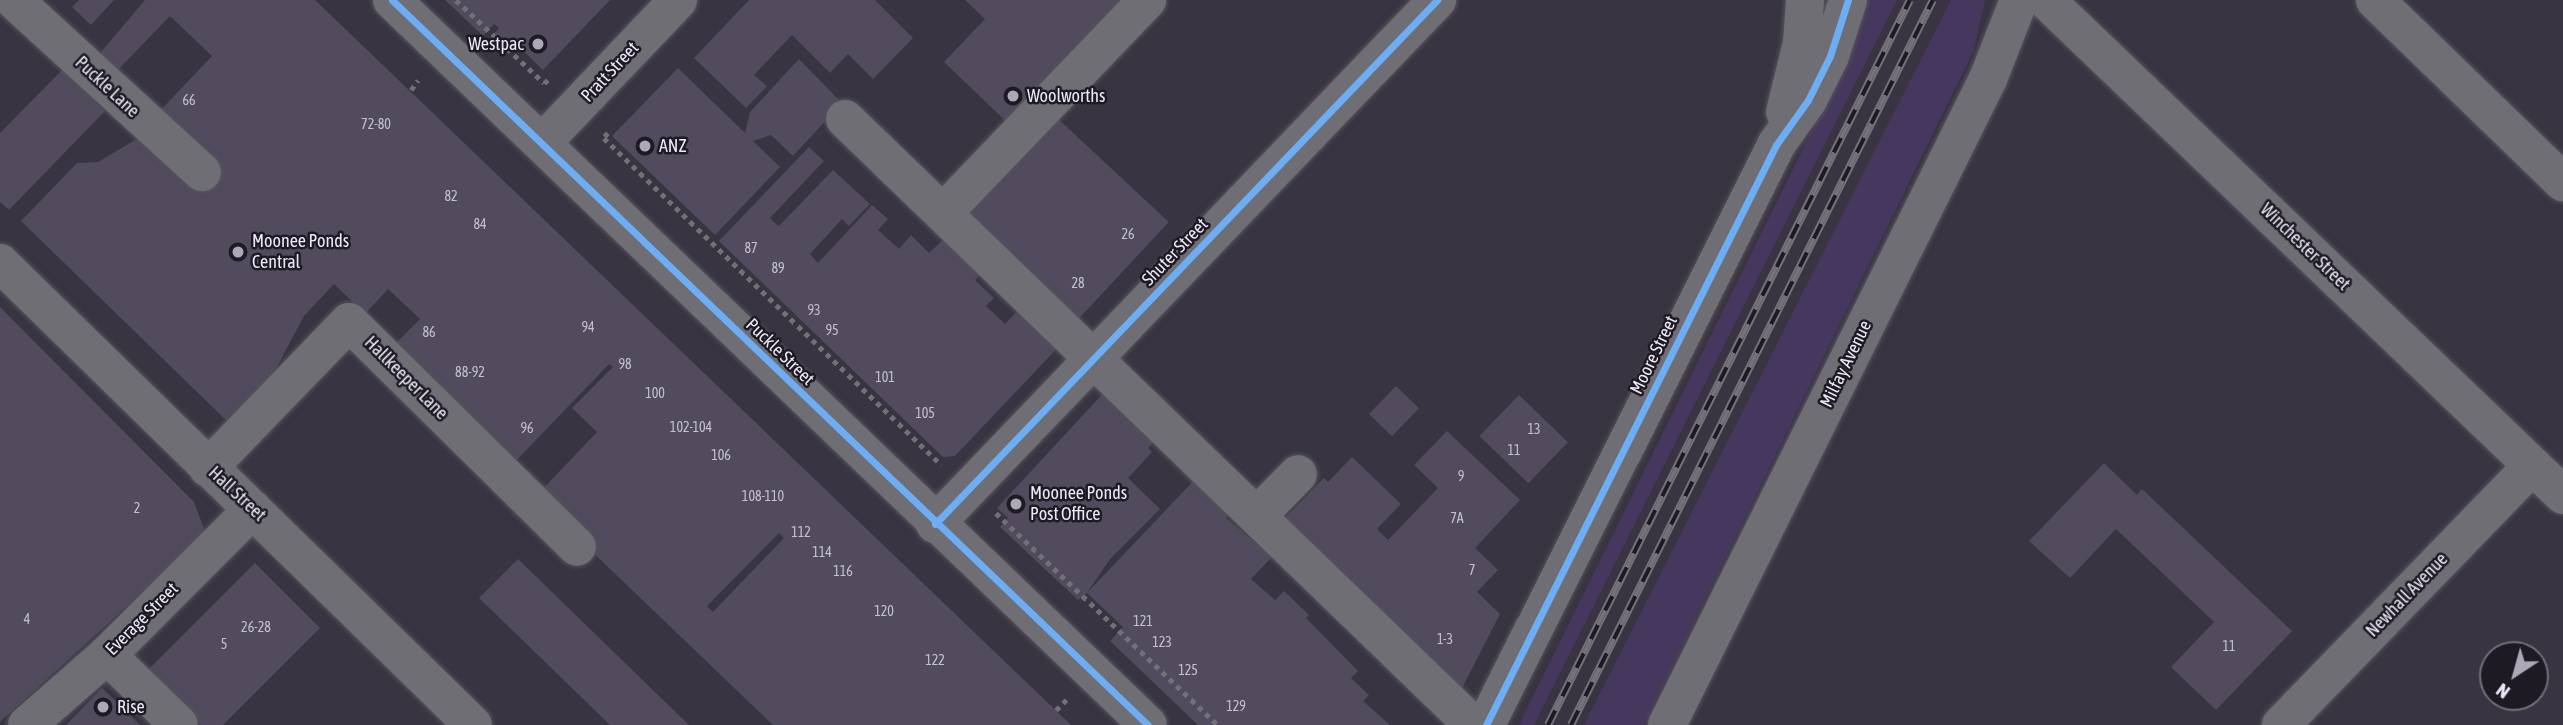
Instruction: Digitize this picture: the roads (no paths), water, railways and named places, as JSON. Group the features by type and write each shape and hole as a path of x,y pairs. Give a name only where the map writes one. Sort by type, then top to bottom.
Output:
{"street":[{"name":"Puckle Lane","path":"14,0 202,172"},
{"name":"Puckle Street","path":"392,0 935,524 1148,725"},
{"name":"Pratt Street","path":"542,144 678,0"},
{"path":"943,213 1147,0"},
{"name":"Shuter Street","path":"935,524 1437,0"},
{"name":"Moore Street","path":"1776,145 1802,43 1805,0"},
{"name":"Moore Street","path":"1486,725 1776,145 1808,100 1830,56 1847,0"},
{"name":"Milfay Avenue","path":"1667,725 1988,79 2019,0"},
{"name":"Winchester Street","path":"2046,0 2563,495"},
{"path":"2375,0 2563,182"},
{"path":"845,119 1473,725"},
{"name":"Hall Street","path":"0,264 473,725"},
{"name":"Hallkeeper Lane","path":"208,468 349,321 577,547"},
{"name":"Newhall Avenue","path":"2281,725 2532,466"},
{"path":"1258,515 1298,474"},
{"name":"Everage Street","path":"27,725 107,655 253,509"},
{"path":"107,655 179,725"}],"railway":[{"path":"1548,725 1910,0"},
{"path":"1571,725 1933,0"}],"place":[{"name":"Westpac","path":"538,44"},
{"name":"Woolworths","path":"1013,96"},
{"name":"ANZ","path":"645,146"},
{"name":"Moonee Ponds Central","path":"238,252"},
{"name":"Moonee Ponds Post Office","path":"1016,504"},
{"name":"Rise","path":"103,707"}]}
